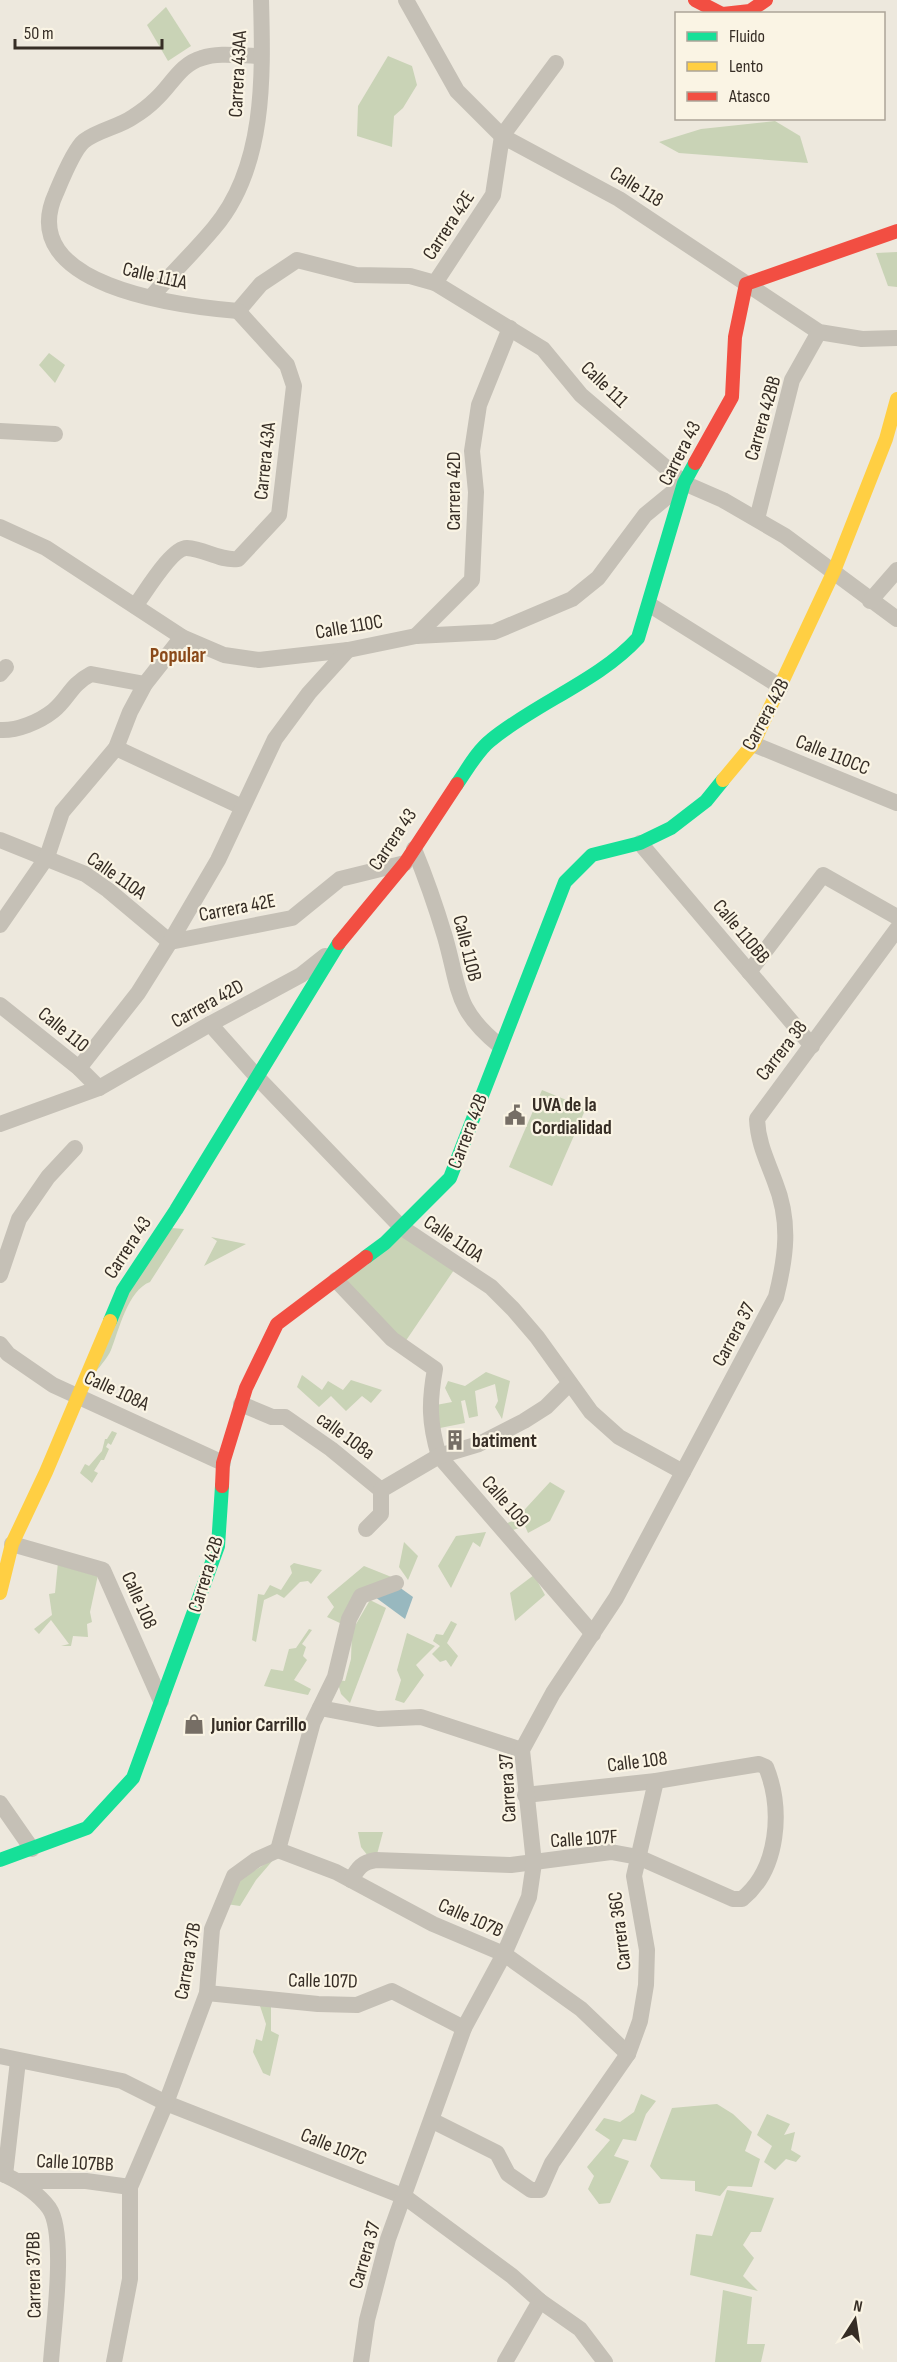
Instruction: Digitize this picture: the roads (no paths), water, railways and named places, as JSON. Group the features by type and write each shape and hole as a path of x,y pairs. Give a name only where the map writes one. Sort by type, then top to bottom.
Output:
{"street":[{"name":"Carrera 43AA","path":"152,296 215,227 246,173 260,108 261,0"},
{"name":"Calle 118","path":"406,0 457,91 502,136 619,199 819,332 862,339 897,338"},
{"path":"695,0 718,12"},
{"path":"741,12 750,11 766,0"},
{"name":"Calle 111A","path":"238,311 193,306 98,282 62,258 50,233 48,208 83,142 131,118 156,100 187,64 203,57 261,56"},
{"name":"Carrera 42E","path":"435,283 493,195 502,136 556,63"},
{"path":"746,284 897,231"},
{"name":"Calle 111","path":"238,311 261,284 297,260 356,275 410,276 435,283 543,349 581,395 684,483 757,519 834,571 870,601 897,619"},
{"name":"Carrera 43","path":"0,1593 1,1577 12,1544 79,1396 123,1290 176,1210 333,950 409,856 438,809 489,741 561,692 620,658 638,638 650,605 684,483 732,397 735,337 746,284"},
{"name":"Carrera 43A","path":"135,606 175,552 186,548 227,560 238,559 279,515 294,386 287,365 238,311"},
{"name":"Carrera 42D","path":"416,636 472,580 476,492 472,451 479,405 510,328"},
{"name":"Carrera 42BB","path":"757,519 792,380 819,332"},
{"name":"Carrera 42B","path":"0,1860 87,1828 133,1778 218,1546 223,1463 241,1404 277,1324 385,1243 450,1178 565,882 592,855 640,843 671,828 706,801 753,744 834,571 886,439 897,399"},
{"path":"0,431 55,434"},
{"name":"Calle 110C","path":"0,527 46,548 182,637 224,655 259,660 348,650 416,636 494,632 572,599 598,578 645,515 684,483"},
{"path":"870,601 897,570"},
{"path":"650,605 781,687"},
{"path":"0,925 47,857 62,812 116,748 130,712 145,684 182,637"},
{"path":"79,1068 138,993 170,942 218,860 275,739 309,693 348,650"},
{"path":"0,730 15,730 54,711 75,683 91,674 145,684"},
{"name":"Calle 110CC","path":"753,744 897,803"},
{"path":"116,748 242,807"},
{"name":"Calle 110A","path":"0,840 85,874 170,942"},
{"name":"Calle 110BB","path":"640,843 812,1046"},
{"name":"Carrera 42E","path":"170,942 292,918 340,879 409,856"},
{"name":"Calle 110B","path":"409,856 445,938 458,995 479,1029 500,1046"},
{"path":"749,972 823,876 897,917"},
{"name":"Carrera 38","path":"783,1212 776,1184 758,1139 757,1119 768,1101 812,1046 897,929"},
{"name":"Carrera 42D","path":"0,1124 99,1088 301,975 333,950"},
{"name":"Calle 110","path":"0,1005 79,1068 99,1088"},
{"name":"Calle 110A","path":"210,1024 257,1077 400,1227 491,1287 537,1337 591,1412 619,1437 683,1472"},
{"path":"0,1275 19,1219 48,1176 75,1148"},
{"name":"Carrera 37","path":"361,2362 368,2320 388,2239 433,2121 464,2028 504,1954 529,1897 534,1863 522,1750 553,1693 621,1588 776,1297 787,1253 783,1212"},
{"name":"Calle 109","path":"336,1280 392,1339 435,1369 429,1401 432,1431 439,1456 593,1634"},
{"name":"Calle 108A","path":"0,1344 8,1354 53,1384 223,1463"},
{"path":"366,1529 381,1515 381,1490 439,1456 479,1444 516,1425 546,1407 569,1384"},
{"name":"calle 108a","path":"241,1404 272,1417 285,1417 331,1449 381,1490"},
{"name":"Calle 108","path":"12,1544 103,1570 161,1701"},
{"path":"278,1850 313,1722 335,1677 349,1619 362,1596 396,1583"},
{"path":"320,1708 378,1719 422,1717 522,1750"},
{"name":"Calle 108","path":"525,1795 656,1781 752,1764 766,1767 771,1778 776,1816 774,1842 766,1869 748,1894"},
{"name":"Carrera 36C","path":"433,2121 497,2153 502,2158 508,2174 524,2187 537,2191 559,2153 628,2054 640,2021 646,1985 646,1950 635,1889 638,1857 656,1781"},
{"path":"0,1803 32,1849"},
{"name":"Calle 107B","path":"278,1850 351,1880 433,1924 504,1954 581,2009 628,2054"},
{"name":"Carrera 37B","path":"114,2362 130,2279 130,2187 166,2103 207,1993 212,1929 234,1876 256,1860 278,1850"},
{"name":"Calle 107F","path":"351,1880 358,1868 366,1861 487,1865 534,1863 611,1852 638,1857 733,1899 742,1899 748,1894"},
{"name":"Calle 107D","path":"207,1993 318,2004 357,2005 392,1991 464,2028"},
{"name":"Calle 107C","path":"0,2056 122,2081 166,2103 405,2197 580,2329 605,2362"},
{"path":"8,2178 18,2061"},
{"name":"Calle 107BB","path":"8,2178 86,2181 130,2187"},
{"name":"Carrera 37BB","path":"8,2178 35,2193 51,2211 56,2237 56,2316 51,2362"},
{"path":"505,2362 540,2301"}],"water":[{"path":"399,1587 413,1597 405,1619 375,1597"}],"place":[{"name":"UVA de la Cordialidad","path":"515,1115"},
{"name":"batiment","path":"455,1440"},
{"name":"Junior Carrillo","path":"194,1724"}],"district":[{"name":"Popular","path":"178,655"}]}
